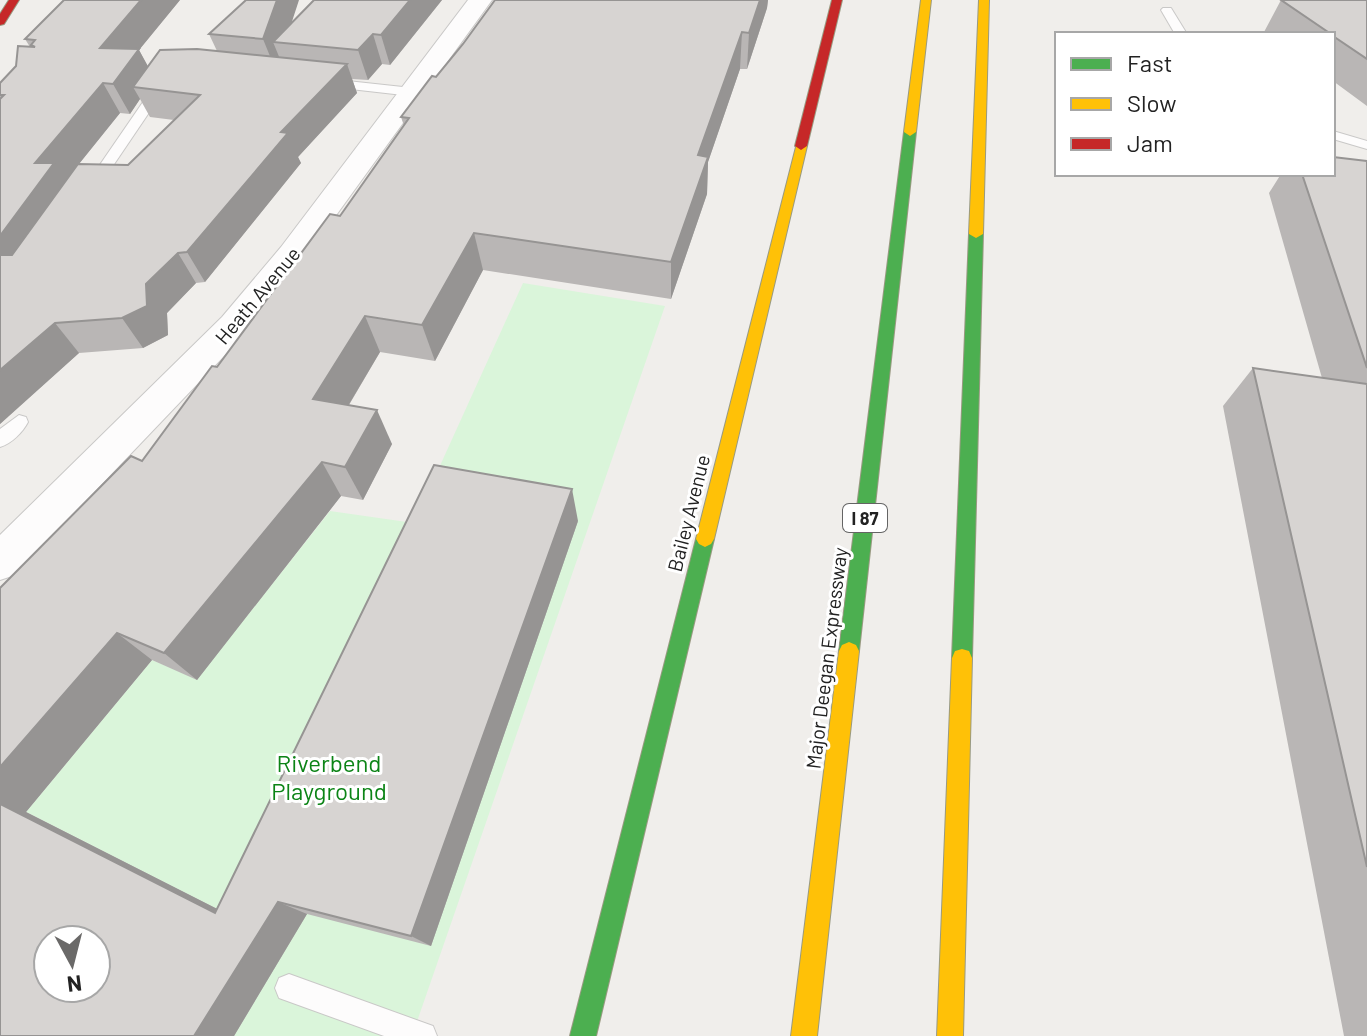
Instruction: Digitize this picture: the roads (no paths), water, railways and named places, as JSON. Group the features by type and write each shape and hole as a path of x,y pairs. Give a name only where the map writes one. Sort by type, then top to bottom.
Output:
{"main road":[{"path":"0,22 14,0"},
{"name":"Bailey Avenue","path":"583,1036 837,0"},
{"name":"Major Deegan Expressway","path":"804,1036 926,0"},
{"path":"950,1036 984,0"}],"street":[{"name":"Heath Avenue","path":"0,562 234,325 292,254 480,0"},
{"path":"829,0 837,0"}],"lane":[{"path":"1167,10 1180,32"},
{"path":"81,202 170,72"},
{"path":"306,81 412,92"},
{"path":"1335,136 1367,145"},
{"path":"0,440 19,422"},
{"path":"289,988 423,1036"}],"park label":[{"name":"Riverbend Playground","path":"329,776"}]}
